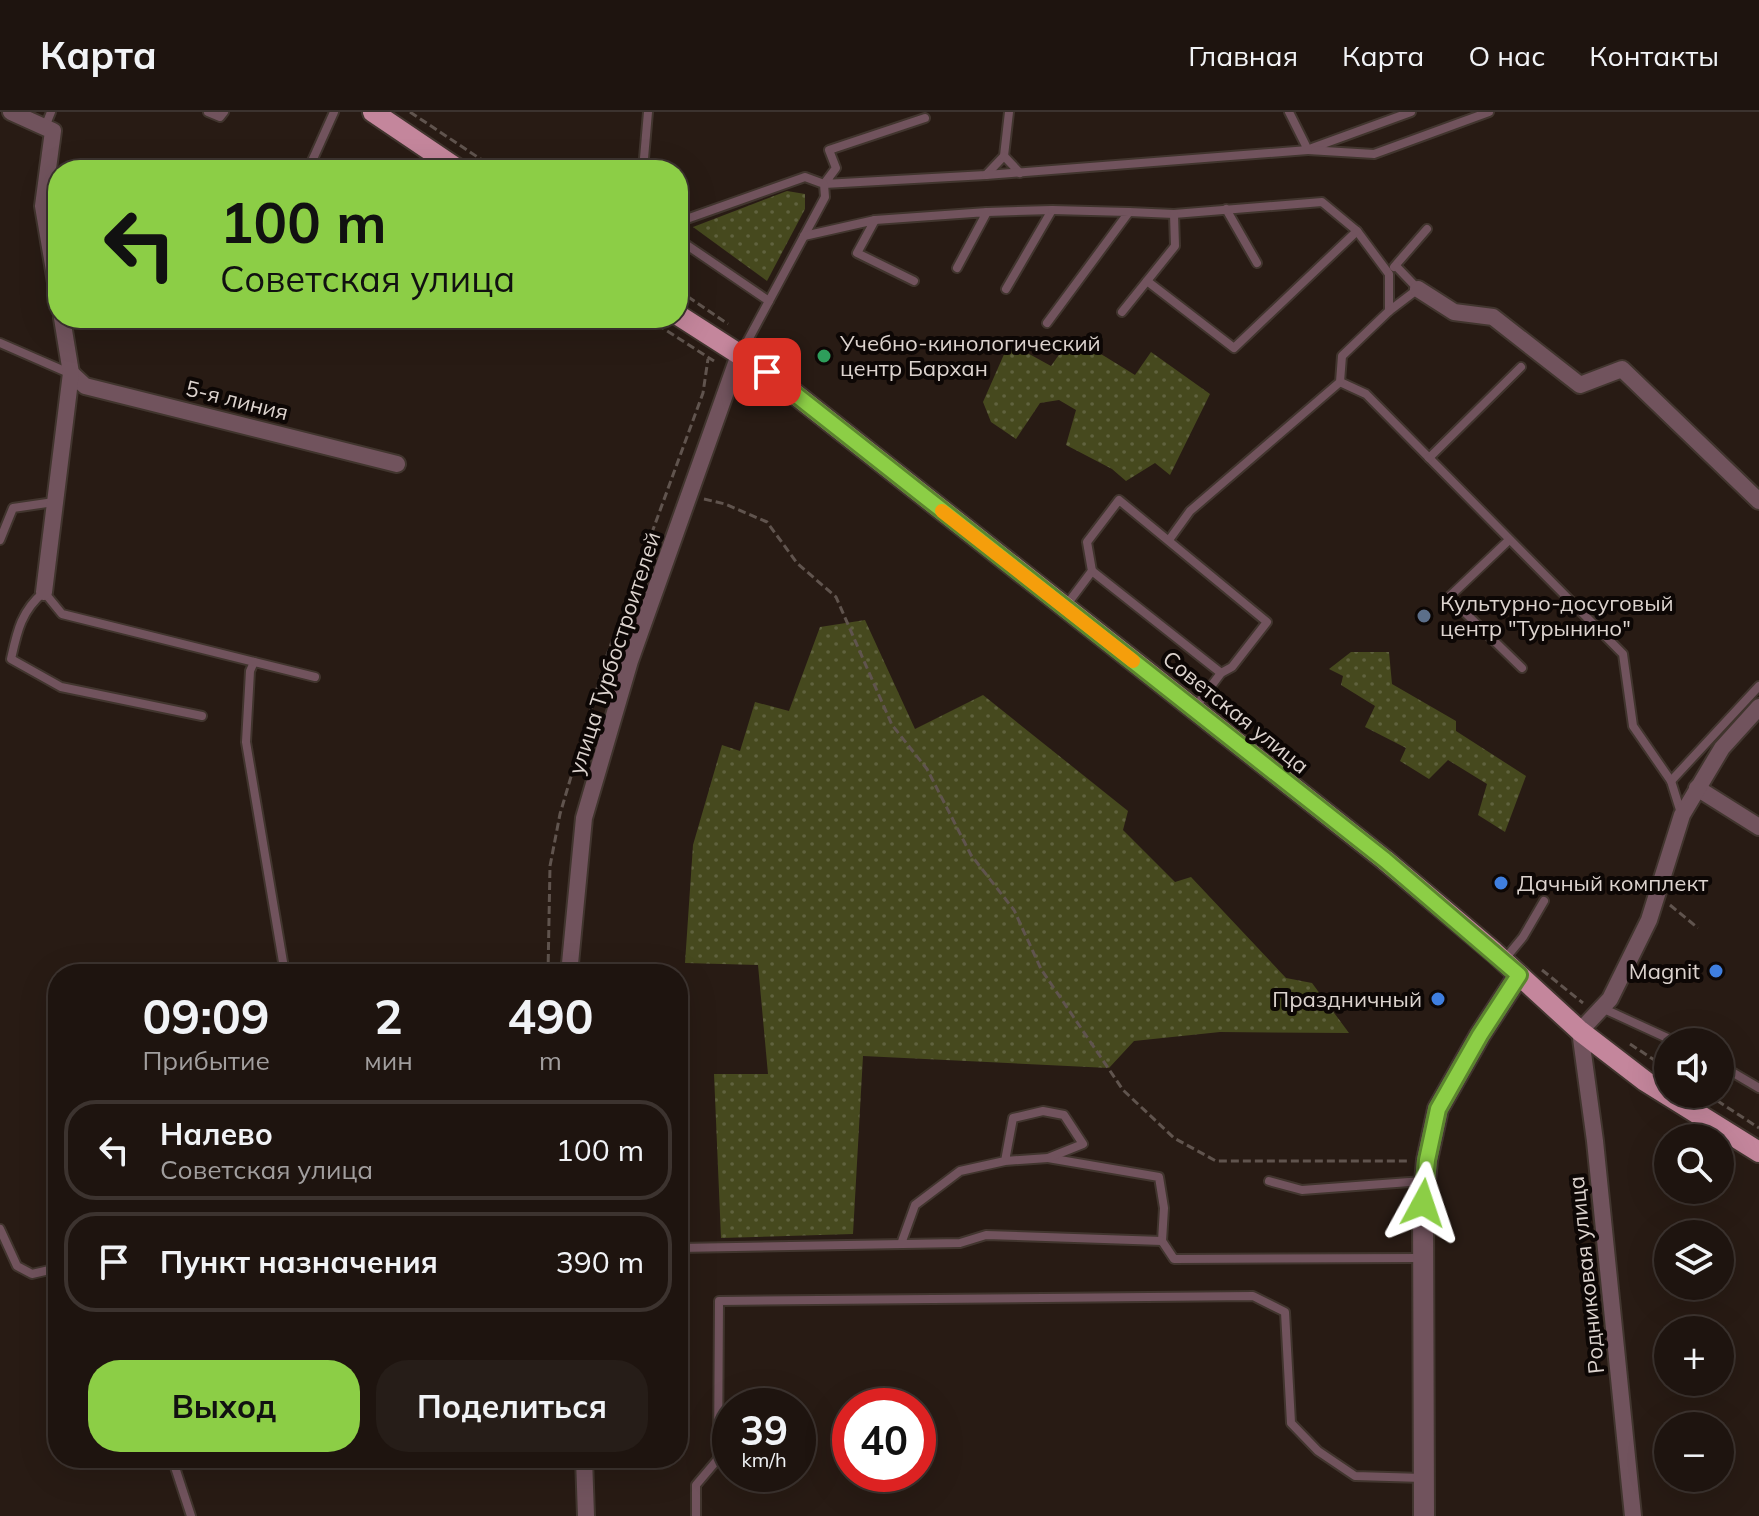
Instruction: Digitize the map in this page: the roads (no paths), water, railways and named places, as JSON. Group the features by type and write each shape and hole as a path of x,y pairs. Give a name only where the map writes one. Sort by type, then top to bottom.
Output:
{"main road":[{"path":"373,112 444,160"},
{"name":"Советская улица","path":"688,322 767,372 1385,860 1503,960 1580,1031 1645,1081 1759,1152"}],"street":[{"path":"11,112 48,120 53,131 49,160"},
{"path":"48,168 43,206 48,235"},
{"path":"1418,289 1454,312 1493,317 1580,385 1622,369 1759,501"},
{"path":"44,592 71,373 64,328"},
{"name":"улица Турбостроителей","path":"570,964 584,818 630,661 739,355"},
{"name":"5-я линия","path":"71,373 85,386 397,464"},
{"path":"1580,1031 1610,999 1649,920 1682,815 1722,748 1759,707"},
{"path":"1697,788 1759,827"},
{"path":"1424,1516 1423,1258 1427,1160 1438,1109 1519,975"},
{"name":"Родниковая улица","path":"1580,1031 1595,1141 1633,1516"},
{"path":"584,1468 586,1516"}],"lane":[{"path":"208,112 220,117 224,112"},
{"path":"312,160 334,112"},
{"path":"644,160 648,112"},
{"path":"986,175 1004,156 1009,112"},
{"path":"1289,112 1308,150"},
{"path":"1308,150 1411,112"},
{"path":"688,218 805,177 824,184 1020,173 1308,150 1374,154 1489,112"},
{"path":"739,355 825,197 824,184 836,168 829,150 925,118"},
{"path":"1004,156 1020,173"},
{"path":"804,236 875,220 987,212 1052,210 1174,214 1322,202 1357,231 1389,274 1389,311"},
{"path":"1226,209 1257,263"},
{"path":"1006,289 1052,210"},
{"path":"957,268 987,212"},
{"path":"1047,323 1129,212"},
{"path":"1122,312 1175,246 1174,214"},
{"path":"875,220 857,253 914,281"},
{"path":"1389,274 1427,229"},
{"path":"1147,281 1234,348 1357,231"},
{"path":"688,246 769,301"},
{"path":"1169,540 1190,511 1340,382 1342,356 1389,311 1418,289 1396,266"},
{"path":"0,343 71,373"},
{"path":"1429,458 1521,367"},
{"path":"1340,382 1366,394 1623,654 1633,726 1671,781 1682,815"},
{"path":"1194,709 1221,673 1232,667 1267,622 1119,500 1087,542 1092,571 1221,673"},
{"path":"0,540 13,508 55,502"},
{"path":"1509,540 1449,597 1522,668"},
{"path":"1064,607 1092,571"},
{"path":"202,716 61,687 11,659 20,621 30,604 44,592 62,614 315,677"},
{"path":"254,662 250,671 246,742 283,964"},
{"path":"1671,781 1759,686"},
{"path":"1503,960 1523,937 1544,901"},
{"path":"1602,1008 1654,1032"},
{"path":"1734,1073 1759,1088"},
{"path":"1005,1161 1013,1118 1043,1111 1064,1115 1083,1144 1048,1158"},
{"path":"901,1244 915,1205 960,1171 1005,1161 1048,1158 1159,1177 1164,1208 1162,1241 1174,1259 1423,1258"},
{"path":"1269,1181 1302,1190 1425,1181"},
{"path":"0,1229 17,1266 32,1274 48,1270"},
{"path":"688,1248 960,1243 986,1235 1162,1241"},
{"path":"696,1516 696,1485 718,1459 719,1301 1253,1296 1285,1312 1291,1423 1318,1451 1355,1476 1424,1478"},
{"path":"175,1468 191,1516"}],"place":[{"name":"Учебно-кинологический центр Бархан","path":"824,356"},
{"name":"Культурно-досуговый центр \"Турынино\"","path":"1424,616"},
{"name":"Дачный комплект","path":"1501,883"},
{"name":"Magnit","path":"1716,971"},
{"name":"Праздничный","path":"1438,999"}]}
